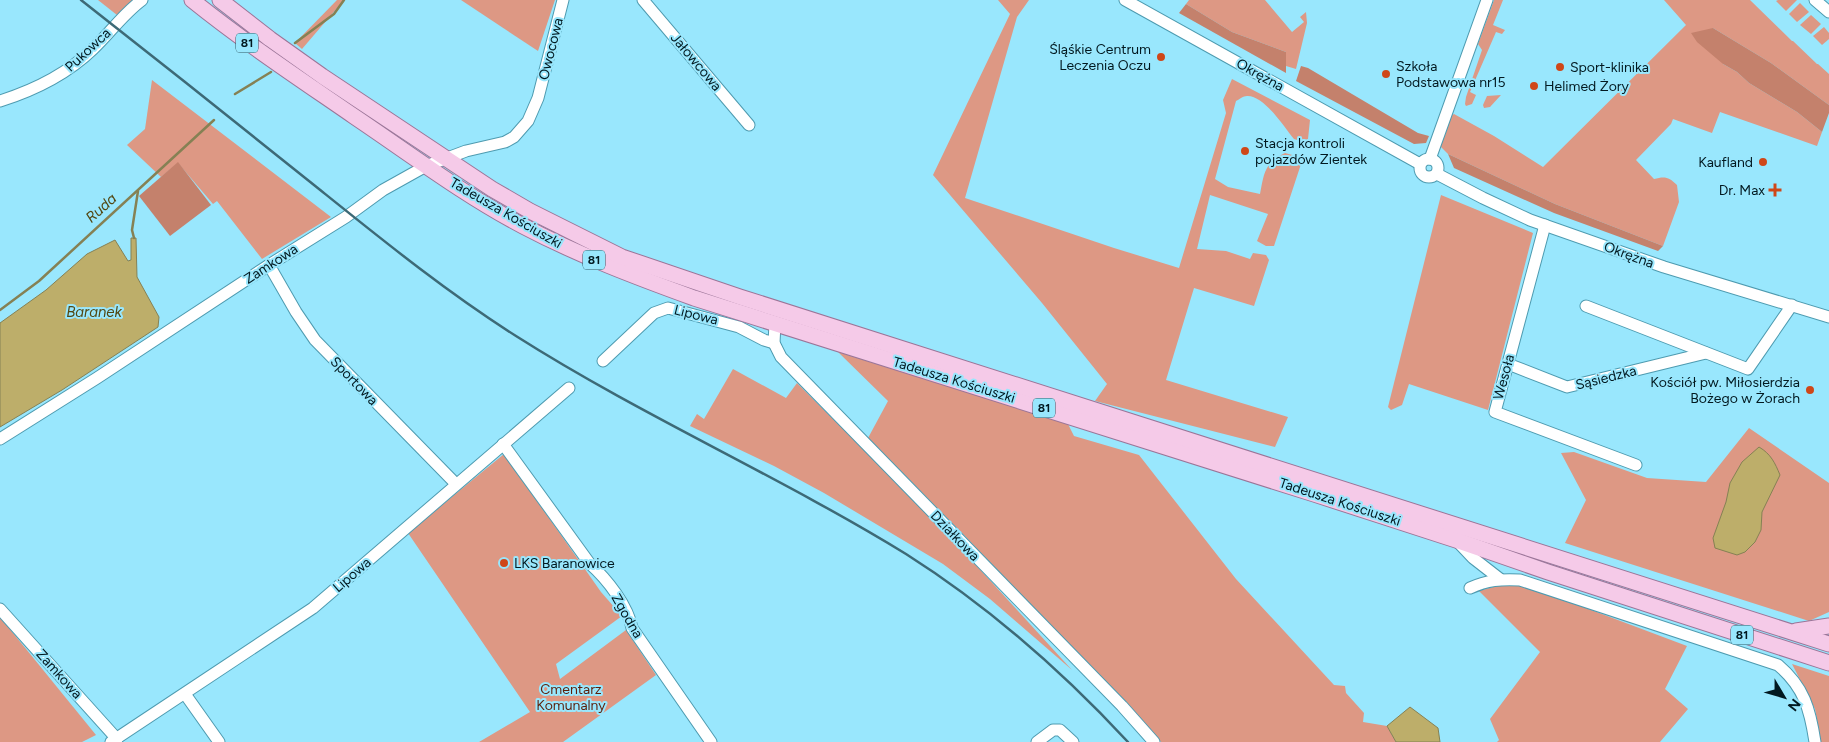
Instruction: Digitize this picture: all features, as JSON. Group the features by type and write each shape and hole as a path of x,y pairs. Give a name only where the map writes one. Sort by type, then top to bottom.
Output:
{"main road":[{"name":"Tadeusza Kościuszki","path":"192,0 263,55 426,166 480,201 522,225 589,258 676,291 1456,540 1548,572 1829,663"},
{"name":"Tadeusza Kościuszki","path":"220,0 322,76 492,189 530,211 638,264 1829,644"},
{"path":"1792,632 1829,626"}],"street":[{"name":"Pukowca","path":"0,101 36,89 70,69 93,49 125,14 142,0"},
{"name":"Owocowa","path":"538,98 551,54 563,0"},
{"name":"Jałowcowa","path":"643,0 749,125"},
{"name":"Okrężna","path":"1125,0 1425,162"},
{"path":"1425,162 1436,162 1437,174 1428,178 1424,177 1419,169 1425,162 1487,0"},
{"path":"1814,0 1829,11"},
{"path":"1824,0 1829,11"},
{"name":"Zamkowa","path":"0,439 346,217 383,190 426,166 477,148 504,142 514,137 528,121 538,98"},
{"name":"Okrężna","path":"1437,174 1482,198 1545,225 1664,267 1829,316"},
{"name":"Wesoła","path":"1545,225 1495,412 1636,464"},
{"name":"Sportowa","path":"269,265 296,312 316,340 456,484"},
{"path":"1586,306 1748,370 1792,305"},
{"name":"Lipowa","path":"603,361 654,314 668,308 739,326 764,340 774,343"},
{"path":"774,343 775,323"},
{"name":"Działkowa","path":"774,343 780,357 793,371 1122,706 1154,742"},
{"name":"Sąsiedzka","path":"1508,364 1567,387 1706,353"},
{"name":"Lipowa","path":"114,740 313,608 569,388"},
{"name":"Zgodna","path":"503,444 590,564 602,575 630,616 632,628 711,742"},
{"path":"1456,540 1478,563 1500,579"},
{"path":"1478,563 1476,581 1470,588 1484,582 1500,579 1520,580 1778,665 1788,674 1805,699 1811,714 1815,742"},
{"name":"Zamkowa","path":"0,609 114,740"},
{"path":"185,694 219,742"},
{"path":"1037,742 1053,730 1060,730 1073,742"}],"green space":[{"path":"98,0 134,0 117,15"},
{"path":"337,0 344,0 302,49 295,43"},
{"path":"461,0 555,0 538,51"},
{"path":"998,0 1029,0 1017,17 965,198 1179,268 1226,113 1223,100 1232,79 1310,120 1308,139 1304,142 1294,139 1267,106 1260,101 1247,96 1236,101 1215,179 1228,187 1260,194 1266,170 1278,157 1285,153 1296,156 1302,161 1274,246 1266,246 1257,241 1268,214 1210,195 1197,249 1226,251 1250,259 1253,253 1266,255 1269,260 1254,306 1194,288 1166,380 1288,417 1275,447 1095,401 1107,384 1042,303 933,175 1010,14"},
{"path":"1189,0 1265,0 1292,32 1304,22 1300,17 1306,12 1307,23 1296,69 1286,66 1286,52 1232,32 1186,4"},
{"path":"1494,0 1503,0 1493,25 1505,30 1502,34 1496,32 1470,92 1476,95 1472,104 1466,106 1466,97 1482,50 1478,44"},
{"path":"1664,0 1750,0 1829,74 1829,105 1771,63 1713,28 1723,64 1737,72 1749,83 1797,112 1822,132 1817,146 1720,112 1712,133 1673,119 1671,124 1636,160 1654,179 1667,178 1677,185 1679,202 1663,246 1555,204 1448,154 1440,146 1451,116 1454,114 1494,136 1543,167 1686,25"},
{"path":"1797,0 1786,11 1776,1"},
{"path":"1800,3 1809,12 1797,22 1789,14"},
{"path":"1811,15 1821,24 1811,34 1800,25"},
{"path":"1824,27 1829,33 1829,39 1822,45 1813,36"},
{"path":"152,80 331,217 262,259 217,201 213,204 178,163 161,177 127,145 145,129"},
{"path":"1501,95 1490,107 1484,108 1483,105 1487,96"},
{"path":"1441,195 1533,233 1488,410 1409,384 1402,405 1391,410 1388,407"},
{"path":"838,352 1068,424 1074,436 1139,455 1236,579 1334,685 1345,686 1346,693 1364,713 1363,722 1387,726 1396,742 1161,742 961,532 868,438 888,401"},
{"path":"733,369 786,398 797,383 944,530 1072,670 990,599 943,564 824,493 774,466 690,426 697,414 704,419"},
{"path":"1749,428 1829,483 1829,612 1809,621 1565,543 1586,500 1561,453 1574,452 1647,478 1706,482"},
{"name":"LKS Baranowice","path":"504,454 601,592 622,616 556,664 560,679 626,630 656,675 563,742 479,742 530,712 408,533"},
{"path":"1511,582 1687,646 1665,689 1688,709 1660,742 1497,742 1499,740 1490,719 1540,652 1479,591"},
{"path":"0,617 96,735 82,742 0,742"},
{"path":"1792,664 1829,676 1829,742 1821,742 1815,709"}],"shaded area":[{"path":"1186,4 1232,32 1286,52 1286,73 1179,13"},
{"path":"1713,28 1771,63 1829,105 1829,113 1822,132 1797,112 1749,83 1737,72 1723,64 1697,42 1691,33"},
{"path":"1301,66 1308,68 1418,133 1429,136 1426,143 1414,144 1296,81"},
{"path":"1448,154 1555,204 1663,246 1658,251 1554,213 1454,168"},
{"path":"178,162 211,205 170,236 139,196"}],"water":[{"name":"Baranek","path":"131,238 136,238 137,277 159,317 158,327 62,390 0,427 0,323 46,290 87,254 115,240 128,261 131,260"},
{"path":"1759,447 1772,459 1780,475 1762,512 1761,530 1755,542 1745,552 1737,555 1715,548 1713,538 1726,502 1730,483 1742,462"},
{"path":"1410,707 1438,728 1440,742 1396,742 1387,726"}],"waterway":[{"name":"Ruda","path":"295,43 334,14 344,0"},
{"name":"Ruda","path":"235,94 271,72"},
{"name":"Ruda","path":"0,310 39,281 214,120"},
{"path":"134,238 132,230 138,191"}],"railway":[{"path":"81,0 388,244 490,319 612,393 858,526 906,554 966,595 1050,665 1128,742"}],"place":[{"name":"Śląśkie Centrum Leczenia Oczu","path":"1161,57"},
{"name":"Sport-klinika","path":"1560,67"},
{"name":"Szkoła Podstawowa nr15","path":"1386,74"},
{"name":"Helimed Żory","path":"1534,86"},
{"name":"Stacja kontroli pojazdów Zientek","path":"1245,151"},
{"name":"Kaufland","path":"1763,162"},
{"name":"Dr. Max","path":"1775,190"},
{"name":"Kościół pw. Miłosierdzia Bożego w Żorach","path":"1810,390"},
{"name":"LKS Baranowice","path":"504,563"}],"park label":[{"name":"Cmentarz Komunalny","path":"571,698"}]}
